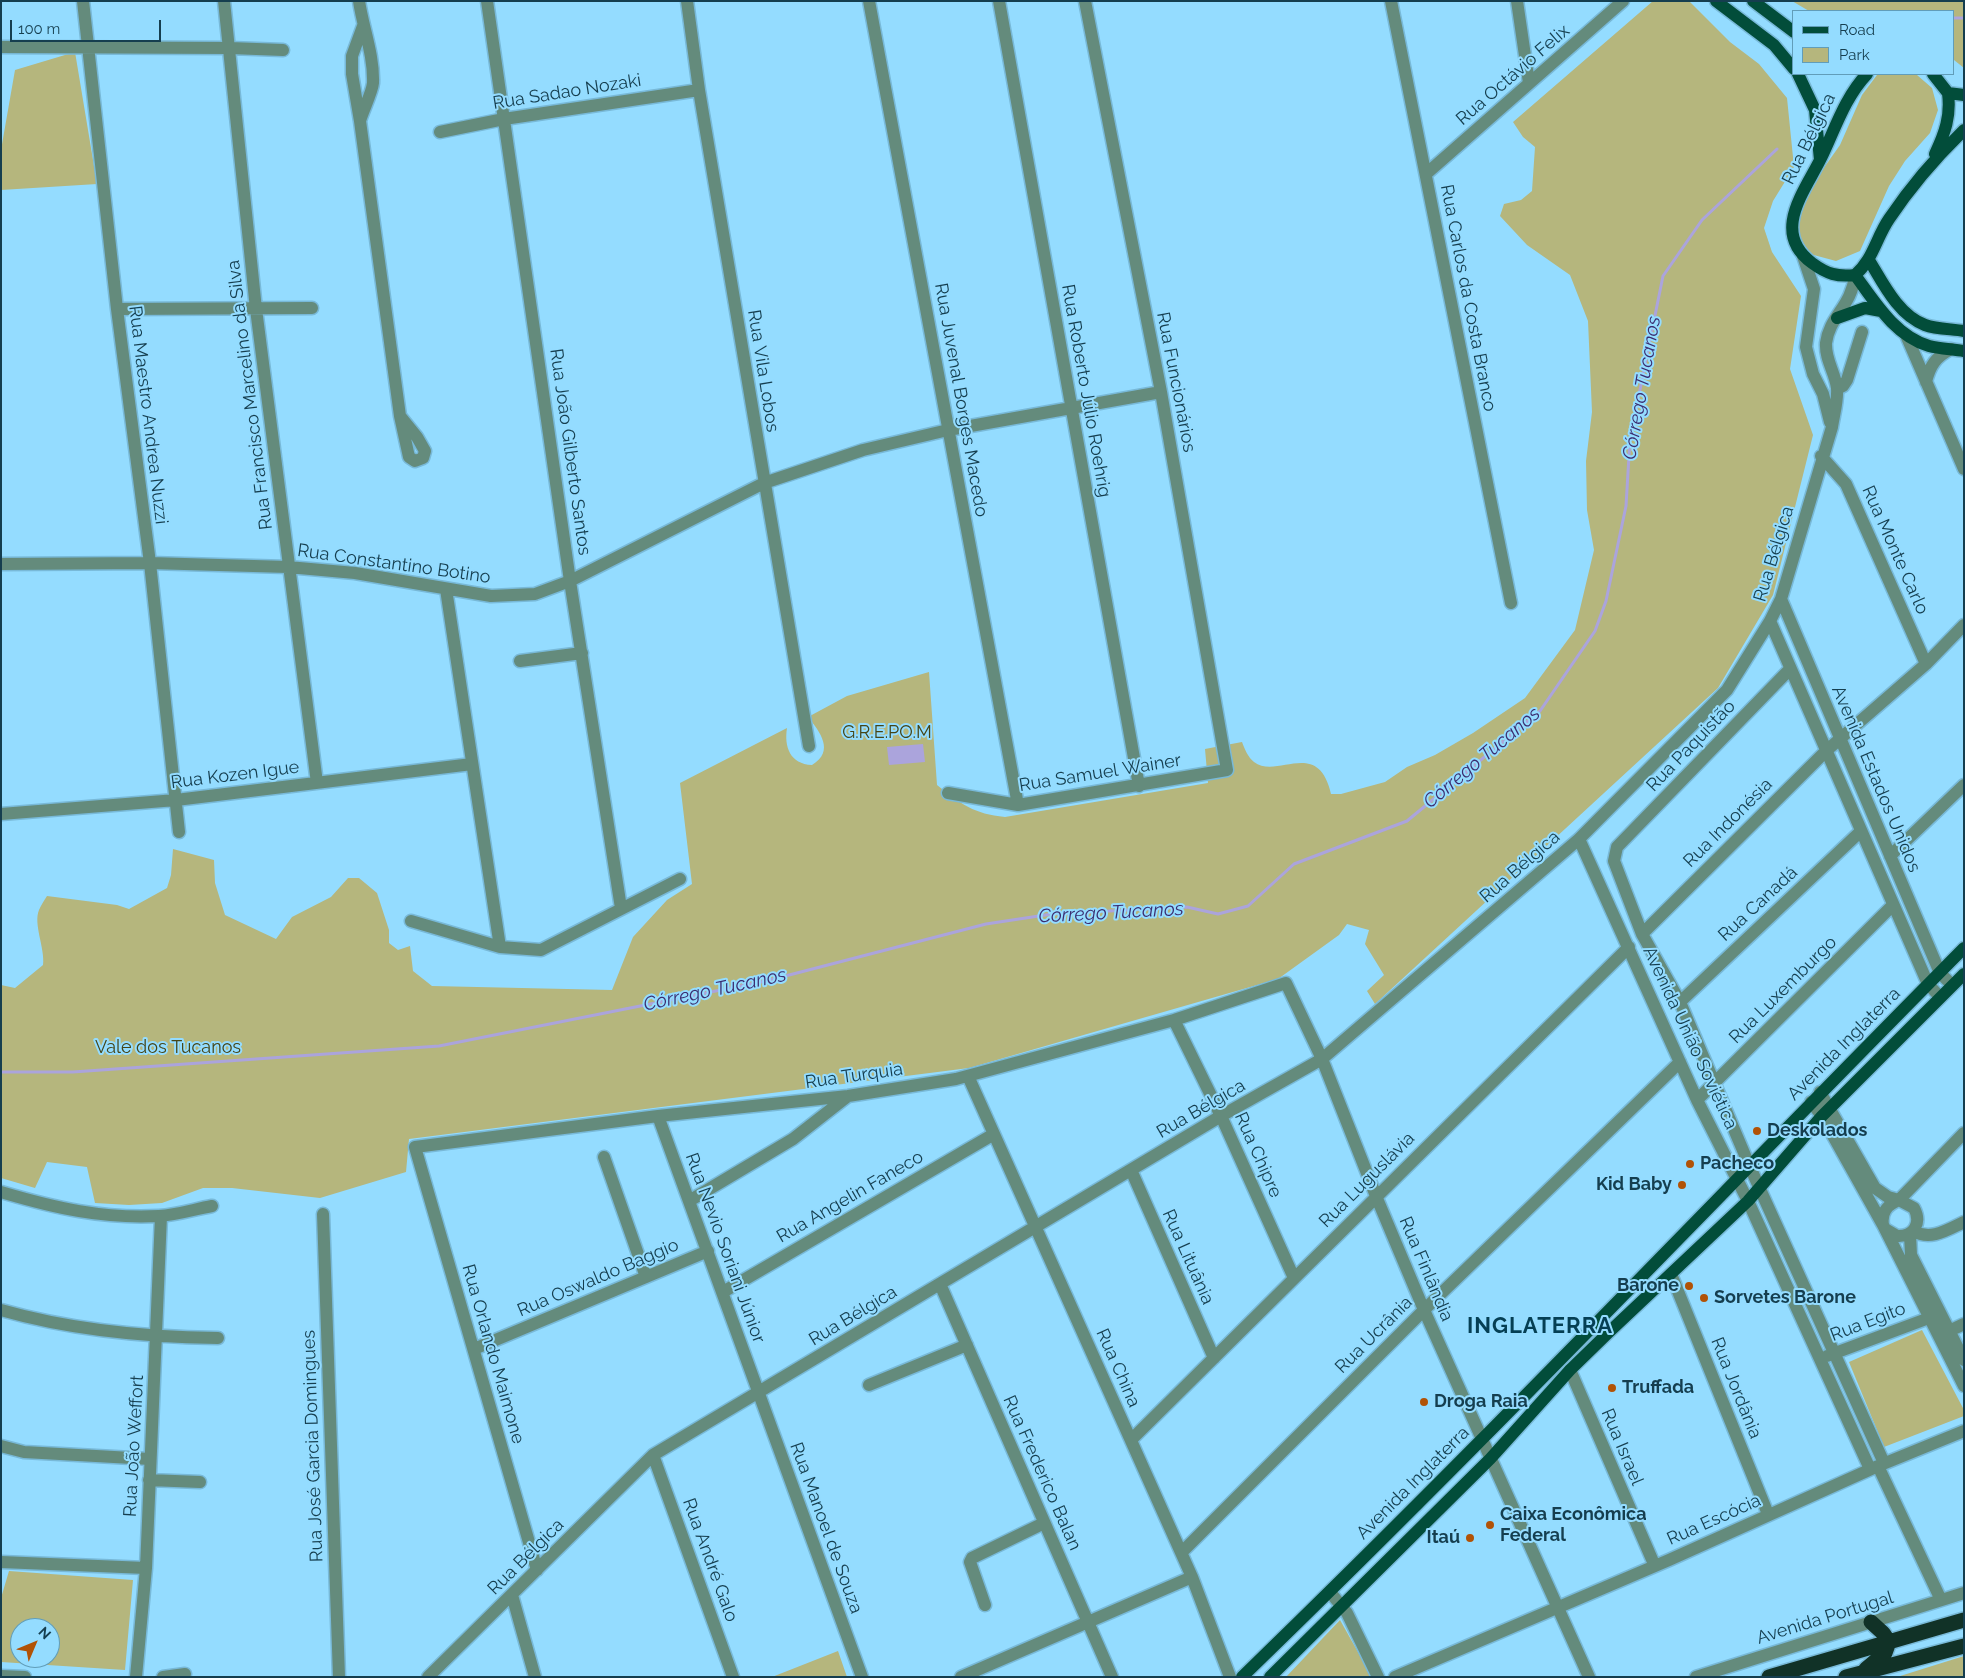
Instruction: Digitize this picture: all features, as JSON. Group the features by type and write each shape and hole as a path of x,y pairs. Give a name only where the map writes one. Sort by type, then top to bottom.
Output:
{"highway":[{"path":"1768,1677 1964,1620"},
{"path":"1863,1671 1885,1654 1888,1642 1883,1633 1871,1622"},
{"path":"1846,1677 1964,1646"}],"main road":[{"path":"1716,1 1774,45 1792,67"},
{"path":"1753,1 1792,30"},
{"path":"1798,75 1815,110 1820,161"},
{"name":"Rua Bélgica","path":"1802,256 1792,235 1794,211 1806,184 1820,161 1852,89 1866,75"},
{"path":"1802,256 1827,273 1841,277 1855,275 1869,260 1887,222 1930,163 1945,134 1950,110 1948,93 1934,75"},
{"path":"1948,93 1964,95"},
{"path":"1930,163 1964,130"},
{"path":"1869,260 1891,298 1906,312 1924,325 1964,331"},
{"path":"1855,275 1881,311 1906,335 1929,346 1964,351"},
{"path":"1837,318 1865,308 1881,311"},
{"name":"Avenida Inglaterra","path":"1242,1677 1330,1592 1482,1439 1750,1167 1820,1092 1964,948"},
{"name":"Avenida Inglaterra","path":"1270,1677 1490,1459 1570,1370 1748,1201 1826,1112 1964,974"},
{"path":"1610,1308 1621,1320"},
{"path":"1596,1322 1608,1333"}],"street":[{"name":"Rua Maestro Andrea Nuzzi","path":"83,1 117,309 150,562 179,832"},
{"name":"Rua Francisco Marcelino da Silva","path":"224,1 256,309 316,783"},
{"path":"359,1 362,26 369,44 373,83 360,120"},
{"name":"Rua João Gilberto Santos","path":"487,1 570,581 621,908"},
{"name":"Rua Vila Lobos","path":"687,1 699,90 809,746"},
{"name":"Rua Juvenal Borges Macedo","path":"869,1 1018,806"},
{"name":"Rua Roberto Júlio Roehrig","path":"999,1 1139,786"},
{"name":"Rua Funcionários","path":"1085,1 1161,392 1227,770"},
{"name":"Rua Carlos da Costa Branco","path":"1391,1 1511,602"},
{"path":"1517,1 1530,83"},
{"name":"Rua Octávio Felix","path":"1426,174 1623,1"},
{"path":"362,26 352,56 354,90 360,120 400,416 409,457 415,461 423,458 424,451 417,437 400,416"},
{"path":"1,47 283,50"},
{"path":"352,56 362,53 370,56"},
{"path":"354,90 361,95 369,93"},
{"name":"Rua Sadao Nozaki","path":"440,132 504,120 699,90"},
{"name":"Rua Bélgica","path":"1802,256 1814,289 1806,346 1814,374 1824,394 1832,427"},
{"name":"Rua Bélgica","path":"428,1677 653,1454 1221,1116 1322,1059 1579,839 1727,690 1770,621 1781,599 1821,456 1832,427 1837,389 1826,355 1826,341 1837,318 1850,299 1855,275"},
{"path":"117,309 312,308"},
{"path":"1837,389 1843,386 1847,380 1862,332"},
{"path":"1906,335 1961,456 1964,469"},
{"path":"1926,382 1929,368 1938,356 1951,349"},
{"name":"Rua Constantino Botino","path":"1,564 150,562 288,567 355,573 491,596 535,594 570,581 764,483 863,450 948,430 1161,392"},
{"path":"404,440 412,436 417,437"},
{"name":"Rua Monte Carlo","path":"1821,456 1846,484 1926,664"},
{"path":"446,589 500,947"},
{"name":"Avenida Estados Unidos","path":"1781,599 1940,972 1952,985"},
{"name":"Avenida Estados Unidos","path":"1770,621 1928,984 1940,997"},
{"name":"Rua Indonésia","path":"1642,934 1826,751 1926,664 1964,625"},
{"path":"520,661 582,653"},
{"name":"Rua Paquistão","path":"1617,847 1790,669"},
{"name":"Rua Kozen Igue","path":"1,814 176,800 472,764"},
{"name":"Rua Samuel Wainer","path":"948,793 1018,806 1227,770"},
{"path":"1890,856 1964,785"},
{"name":"Rua Canadá","path":"1680,1002 1861,831"},
{"name":"Avenida União Soviética","path":"1579,839 1697,1100 1748,1201 1820,1359 1877,1466"},
{"name":"Avenida União Soviética","path":"1617,847 1614,861 1642,934 1680,1002 1750,1167 1835,1353 1877,1466"},
{"path":"412,921 500,947 541,950 680,879"},
{"name":"Rua Luxemburgo","path":"1697,1100 1893,905"},
{"name":"Rua Luguslávia","path":"1131,1440 1629,947"},
{"name":"Rua Finlândia","path":"1286,983 1322,1059 1376,1196 1424,1310 1589,1677"},
{"name":"Rua Turquia","path":"415,1147 658,1116 848,1096 968,1076 1174,1020 1286,983"},
{"name":"Rua Chipre","path":"1174,1020 1221,1116 1294,1278"},
{"name":"Rua Ucrânia","path":"1182,1552 1424,1310 1680,1062"},
{"name":"Rua China","path":"968,1076 1182,1552 1230,1677"},
{"path":"1820,1092 1826,1112 1964,1386"},
{"path":"689,1201 793,1139 848,1096"},
{"path":"1811,1102 1826,1112 1875,1188 1888,1197 1910,1204 1917,1214 1917,1226 1912,1232 1910,1255 1964,1360"},
{"name":"Rua Nevio Soriani Júnior","path":"658,1116 723,1292 757,1392"},
{"path":"1964,1133 1899,1200 1886,1208 1882,1216 1884,1227 1897,1236 1912,1232 1923,1237 1930,1236 1964,1222"},
{"name":"Rua Angelin Faneco","path":"723,1292 994,1134"},
{"name":"Rua Orlando Maimone","path":"415,1147 537,1570"},
{"path":"604,1157 646,1277"},
{"name":"Rua Lituânia","path":"1131,1170 1214,1358"},
{"path":"1,1192 53,1207 107,1217 161,1216 212,1206"},
{"name":"Rua José Garcia Domingues","path":"323,1214 339,1677"},
{"name":"Rua João Weffort","path":"136,1677 146,1568 150,1459 158,1336 161,1216"},
{"name":"Rua Oswaldo Baggio","path":"474,1349 708,1251"},
{"name":"Rua Jordânia","path":"1671,1274 1768,1514"},
{"name":"Rua Frederico Balan","path":"940,1284 1112,1677"},
{"path":"1,1310 45,1323 158,1336 218,1338"},
{"name":"Rua Egito","path":"1820,1359 1929,1318"},
{"path":"1949,1331 1964,1324"},
{"path":"869,1385 967,1346"},
{"name":"Rua Israel","path":"1570,1370 1654,1564"},
{"name":"Rua Manoel de Souza","path":"757,1392 862,1677"},
{"name":"Rua Escócia","path":"1396,1677 1654,1564 1669,1560 1877,1466 1964,1431"},
{"path":"1,1446 24,1452 150,1459"},
{"name":"Rua André Galo","path":"653,1454 734,1677"},
{"path":"1877,1466 1941,1600"},
{"path":"149,1480 200,1482"},
{"path":"985,1605 970,1562 972,1558 1044,1523"},
{"path":"1,1562 146,1568"},
{"path":"961,1677 1192,1577"},
{"path":"1330,1592 1343,1606 1378,1677"},
{"name":"Avenida Portugal","path":"1696,1677 1964,1593"},
{"path":"512,1595 535,1677"},
{"path":"163,1677 185,1674"},
{"path":"1,1676 25,1677"}],"green space":[{"name":"Vale dos Tucanos","path":"1653,1 1689,1 1730,42 1759,64 1787,98 1794,167 1773,201 1764,228 1772,252 1801,296 1790,369 1813,435 1773,595 1718,688 1375,1004 1367,991 1384,975 1365,944 1369,930 1347,924 1339,935 1278,979 969,1068 409,1139 406,1172 320,1198 232,1188 203,1188 162,1203 129,1205 95,1203 87,1167 47,1162 35,1188 1,1178 1,985 15,988 43,965 37,922 41,906 47,896 117,905 129,909 167,888 171,875 173,849 214,860 215,883 225,915 276,939 292,917 331,897 348,878 359,878 377,893 389,930 389,943 398,950 410,946 413,971 432,986 612,990 633,937 667,900 692,884 680,783 787,728 786,735 790,753 798,761 812,765 819,760 824,748 821,735 808,717 847,696 929,672 937,785 953,798 976,811 1005,817 1208,783 1205,749 1242,742 1252,760 1263,766 1274,767 1296,763 1317,767 1325,777 1331,794 1341,794 1385,782 1407,767 1435,755 1473,733 1525,698 1575,630 1594,550 1587,510 1586,461 1592,412 1588,321 1570,275 1527,245 1500,216 1504,204 1521,200 1532,191 1535,147 1523,137 1513,122"},
{"path":"1792,1 1964,1 1964,68 1955,61 1955,10 1807,10"},
{"path":"75,52 97,184 1,190 1,150 15,70"},
{"path":"1877,75 1917,75 1932,88 1938,110 1930,133 1905,161 1889,186 1860,251 1836,261 1810,254 1795,229 1803,204 1816,179 1840,145 1862,95"},
{"path":"1922,1330 1964,1410 1964,1416 1884,1447 1849,1362"},
{"path":"9,1571 133,1580 125,1670 60,1666 60,1618 10,1618 10,1663 1,1662 1,1598"},
{"path":"1340,1620 1372,1677 1286,1677"},
{"path":"838,1651 847,1677 772,1677"},
{"path":"1964,1656 1964,1677 1897,1677"}],"shaded area":[{"path":"923,744 925,762 889,765 887,747"}],"waterway":[{"name":"Córrego Tucanos","path":"1955,18 1964,18"},
{"name":"Córrego Tucanos","path":"1,1072 73,1072 439,1046 766,981 986,924 1052,914 1187,907 1218,914 1248,906 1294,864 1407,821 1540,711 1595,631 1606,601 1626,506 1630,439 1663,276 1702,220 1777,149"}],"place":[{"name":"Deskolados","path":"1757,1131"},
{"name":"Pacheco","path":"1690,1164"},
{"name":"Kid Baby","path":"1682,1185"},
{"name":"Barone","path":"1689,1286"},
{"name":"Sorvetes Barone","path":"1704,1298"},
{"name":"Truffada","path":"1612,1388"},
{"name":"Droga Raia","path":"1424,1402"},
{"name":"Caixa Econômica Federal","path":"1490,1525"},
{"name":"Itaú","path":"1470,1538"}],"district":[{"name":"INGLATERRA","path":"1540,1326"}],"park label":[{"name":"G.R.E.PO.M","path":"887,733"}]}
